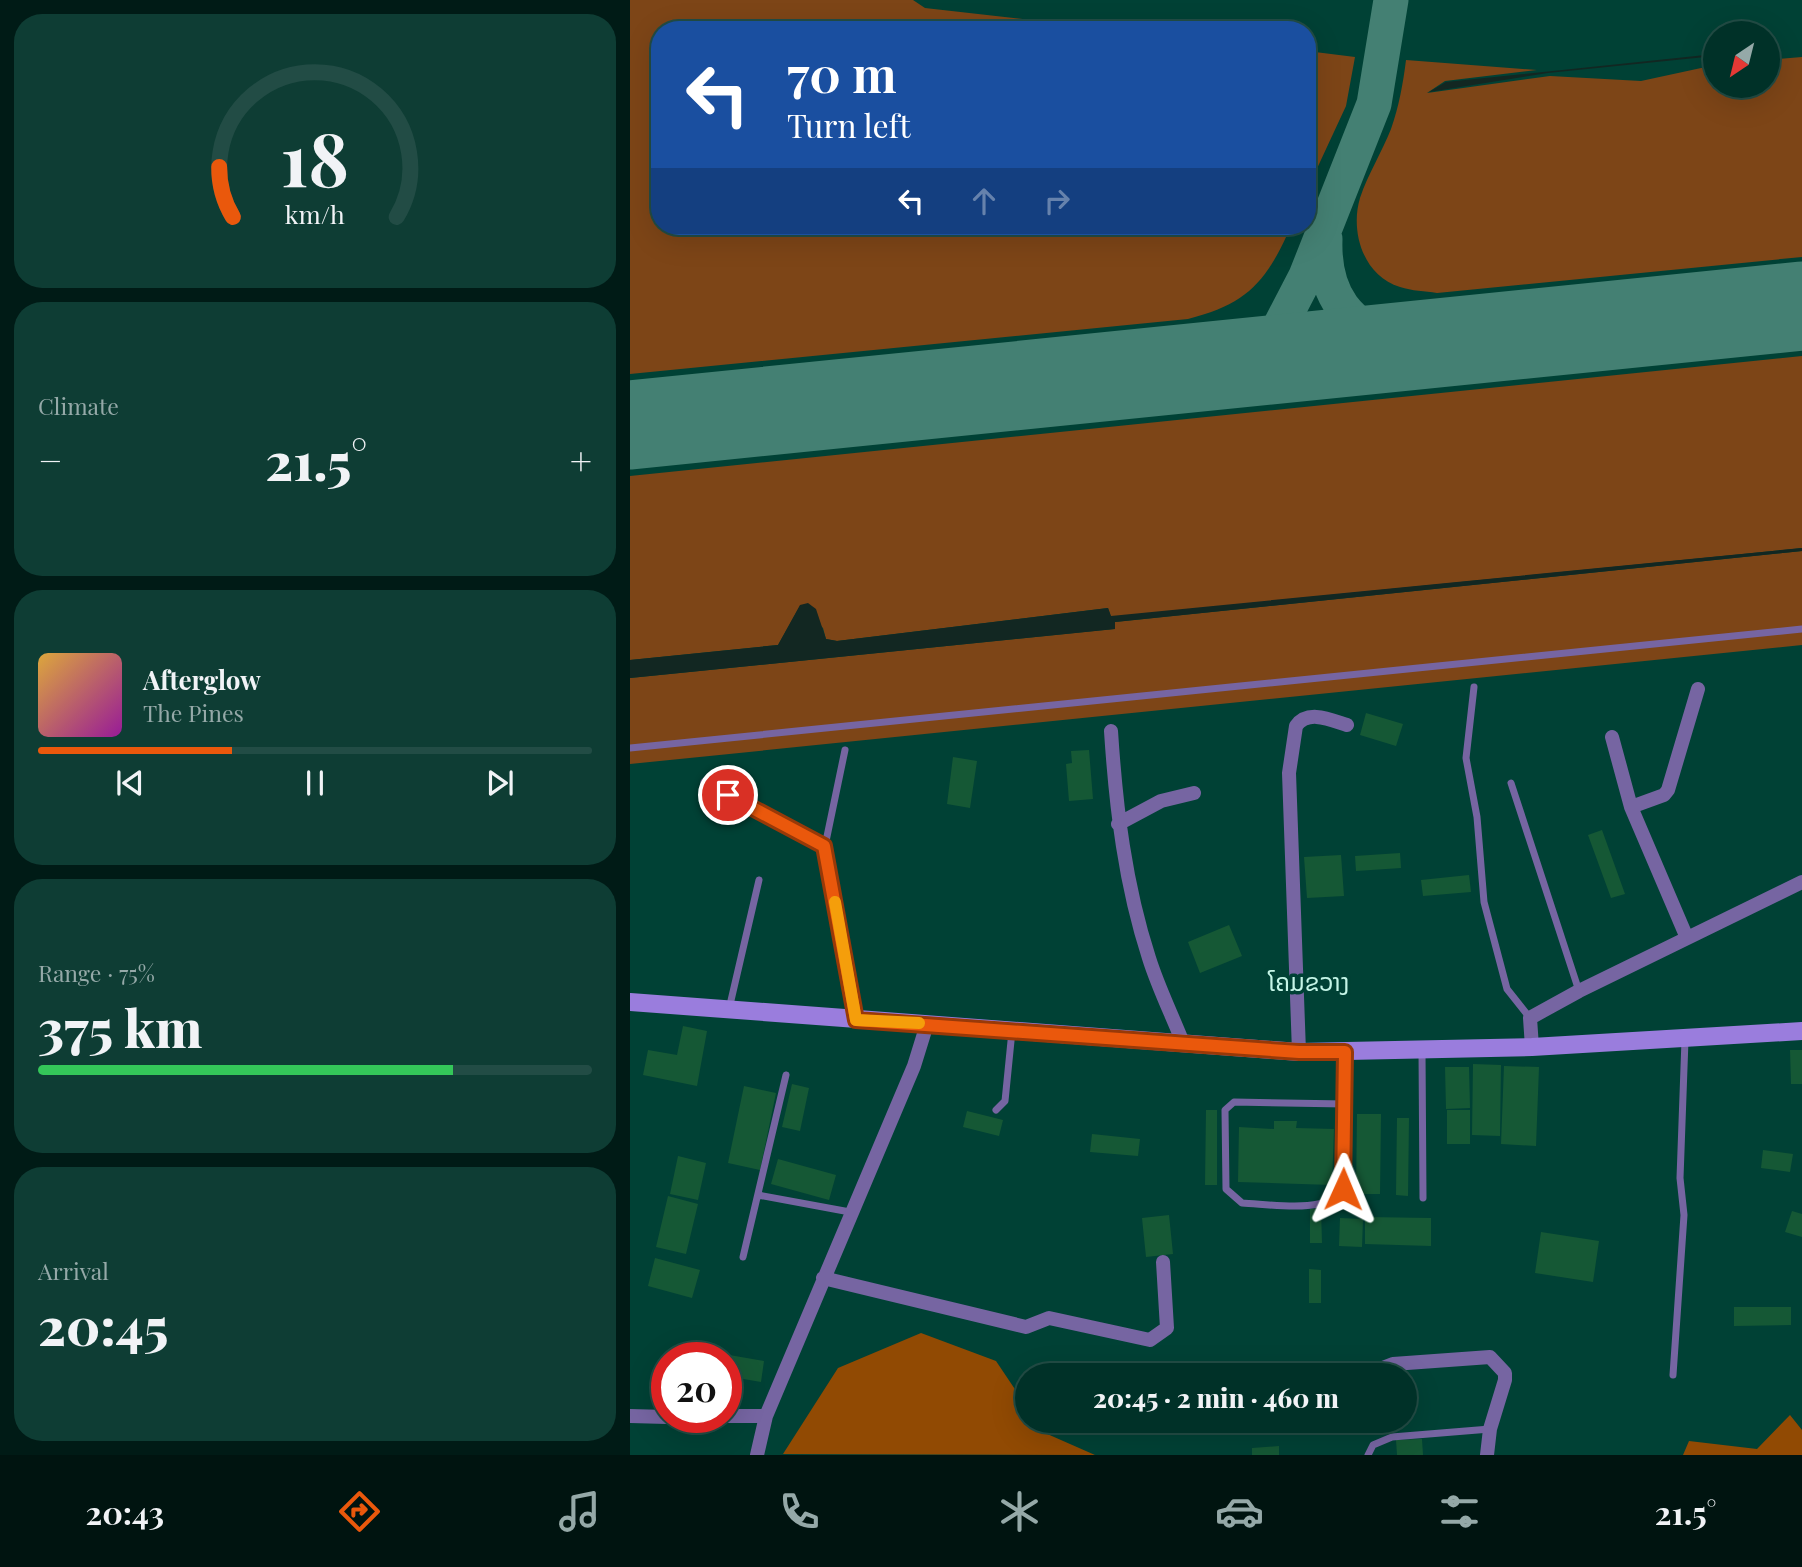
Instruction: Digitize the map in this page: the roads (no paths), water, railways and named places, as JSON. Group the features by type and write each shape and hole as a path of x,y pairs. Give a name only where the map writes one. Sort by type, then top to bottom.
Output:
{"main road":[{"path":"630,1002 1299,1052 1531,1047 1802,1031"}],"street":[{"path":"1631,807 1664,795 1668,790 1698,689"},
{"path":"1299,1052 1289,773 1296,726 1300,721 1316,716 1348,725"},
{"path":"1111,731 1118,824 1130,888 1149,959 1183,1043"},
{"path":"1612,737 1631,807 1687,938"},
{"path":"1118,824 1161,801 1194,793"},
{"path":"1531,1047 1530,1018 1579,991 1802,882"},
{"path":"757,1455 766,1416 914,1066 927,1024"},
{"path":"823,1278 1026,1327 1049,1318 1150,1340 1167,1328 1163,1262"},
{"path":"1403,1363 1473,1356 1490,1357 1505,1373 1490,1429 1487,1455"},
{"path":"630,1416 651,1417"},
{"path":"742,1416 766,1416"}],"lane":[{"path":"630,747 1802,629"},
{"path":"1474,687 1466,758 1477,817 1484,902 1507,989 1530,1018"},
{"path":"845,750 824,846 856,1020"},
{"path":"704,782 824,846"},
{"path":"1511,783 1579,991"},
{"path":"728,1010 759,880"},
{"path":"996,1110 1005,1101 1012,1030"},
{"path":"1673,1374 1684,1215 1680,1178 1685,1038"},
{"path":"1422,1050 1423,1198"},
{"path":"1345,1052 1345,1104 1343,1189 1332,1201 1319,1205 1242,1203 1233,1198 1226,1189 1225,1110 1228,1105 1234,1102 1345,1104"},
{"path":"743,1257 786,1075"},
{"path":"758,1195 850,1212"},
{"path":"1368,1455 1373,1445 1392,1437 1490,1429"}],"water":[{"path":"1703,55 1548,73 1429,92 1446,82"},
{"path":"1802,548 1802,551 1115,622 1115,629 630,678 630,660 778,645 800,605 808,603 816,609 826,639 837,641 1108,608 1111,616"}],"district":[{"name":"ໂຄມຂວາງ","path":"1309,981"}]}
